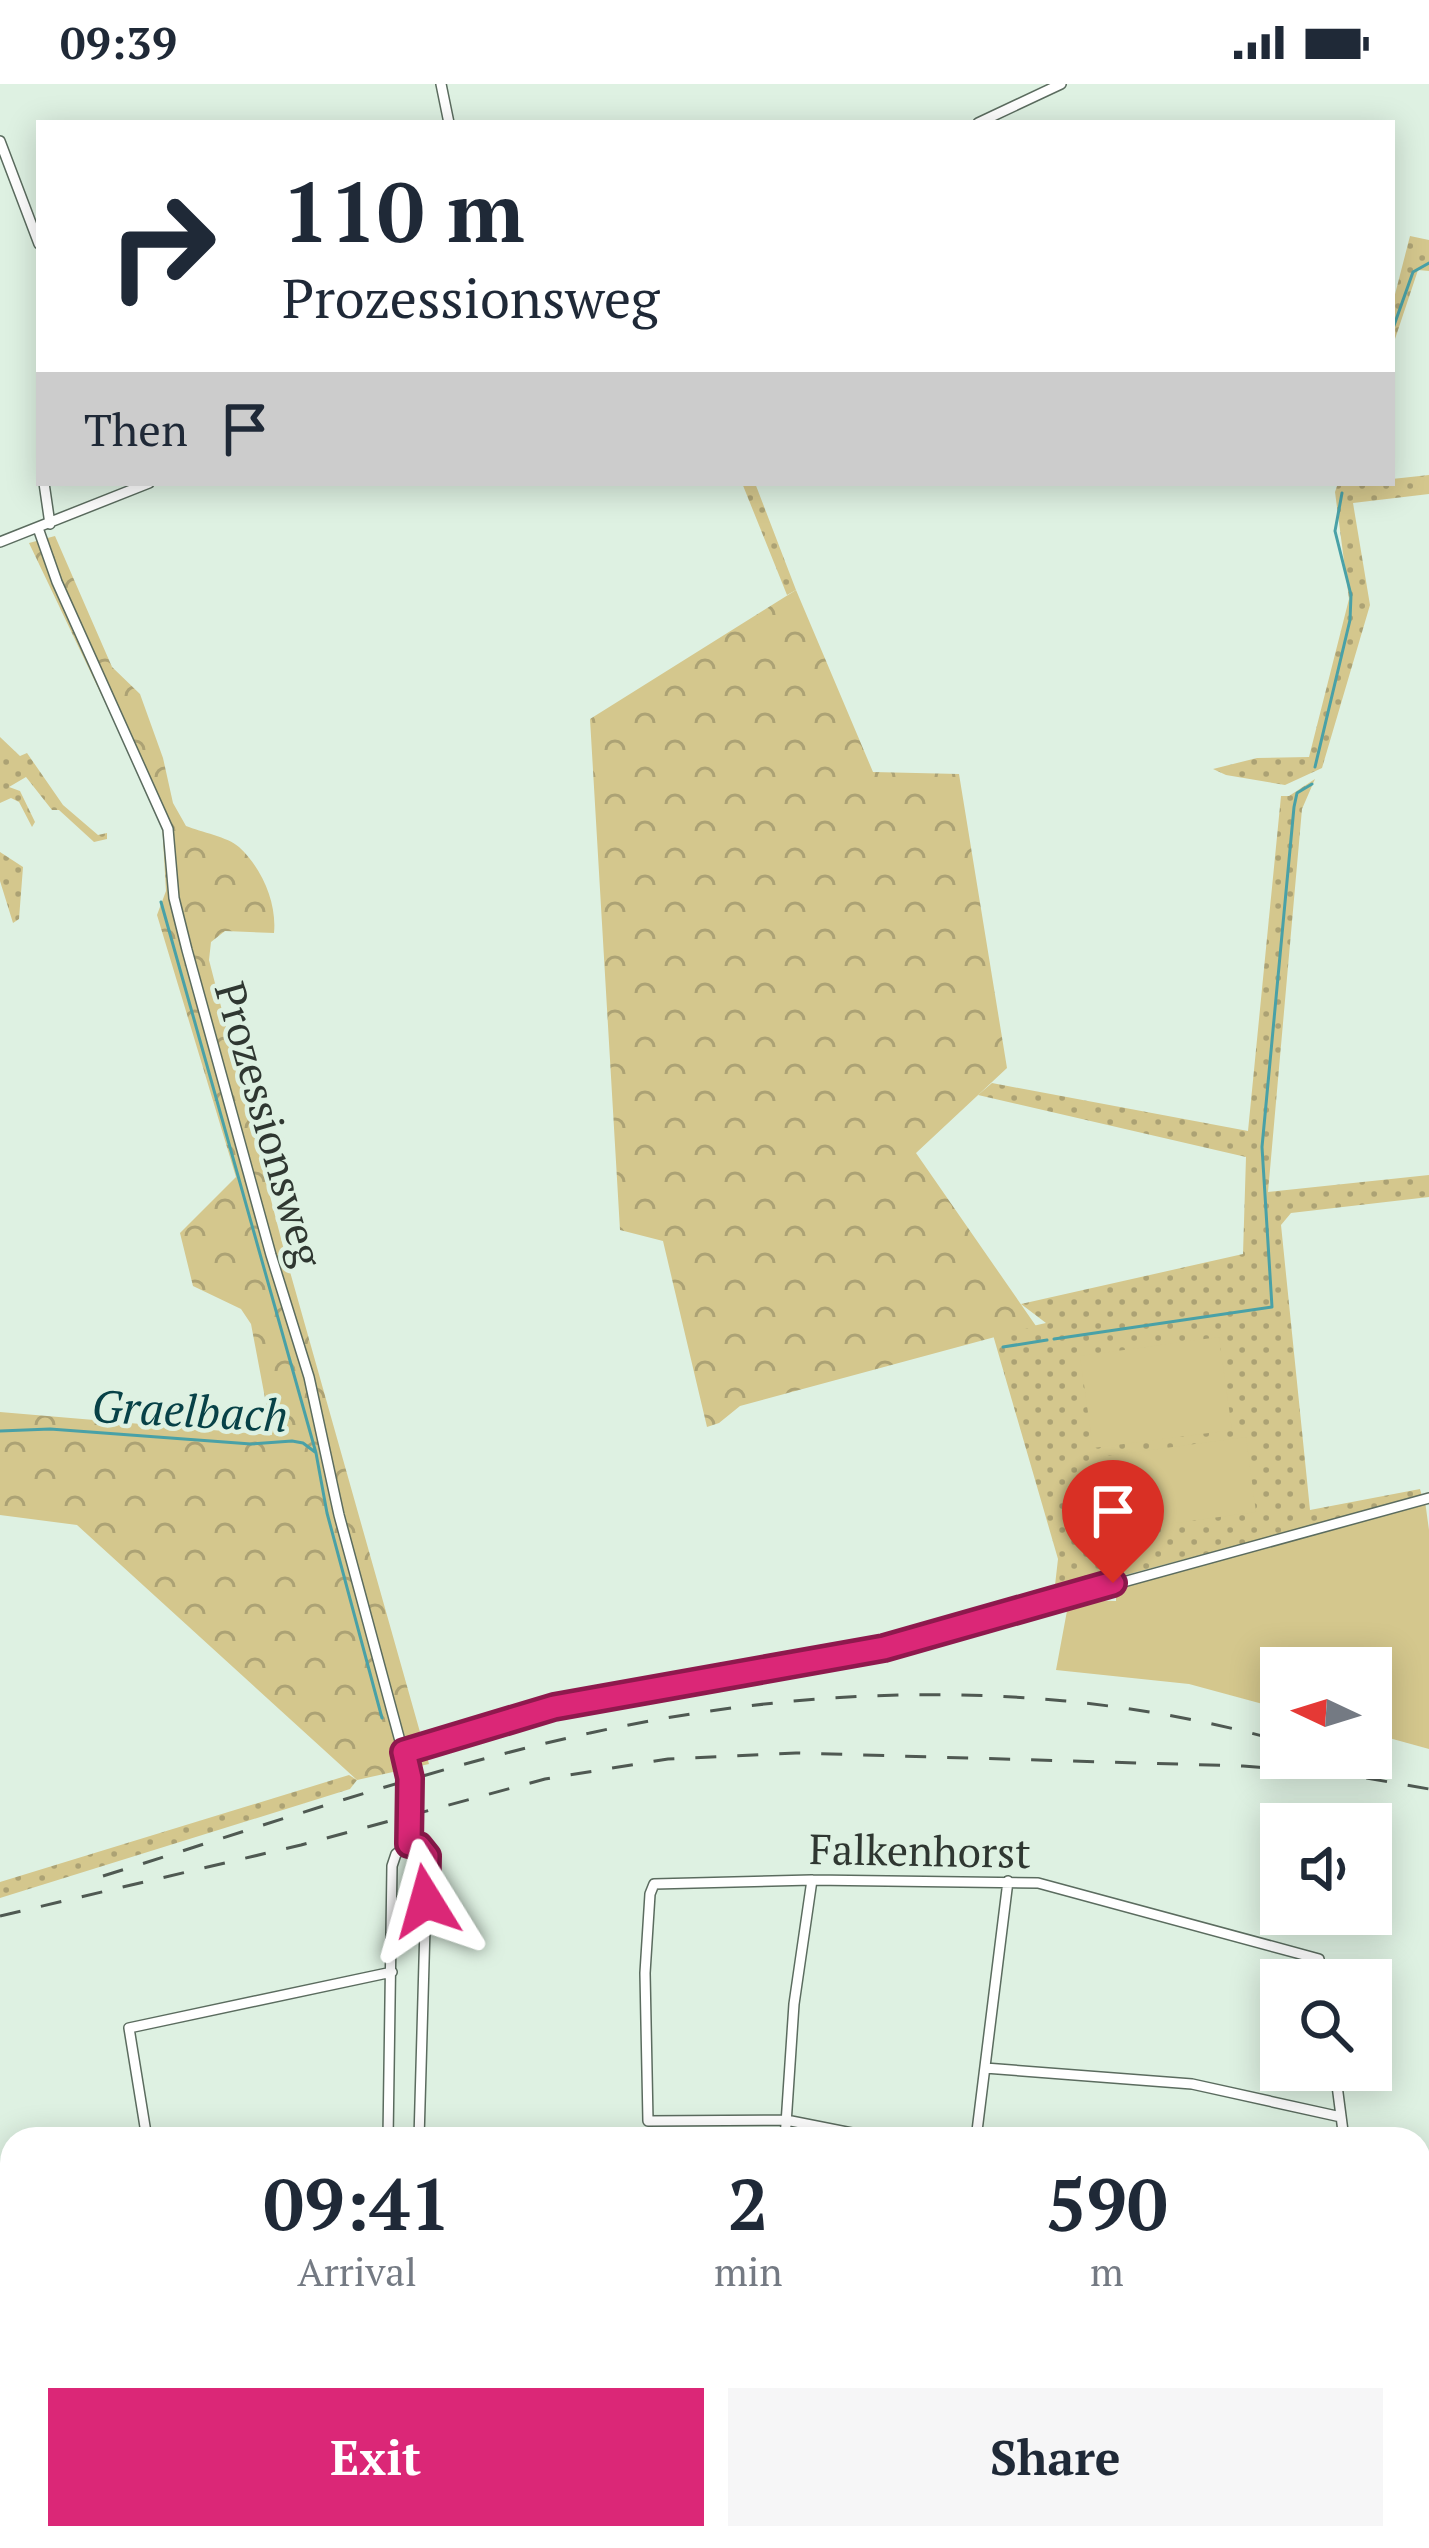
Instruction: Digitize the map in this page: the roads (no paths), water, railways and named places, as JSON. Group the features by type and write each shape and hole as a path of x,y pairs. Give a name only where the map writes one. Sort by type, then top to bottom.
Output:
{"street":[{"path":"441,84 447,120"},
{"path":"984,120 1061,84"},
{"path":"0,141 36,236"},
{"path":"44,486 50,524"},
{"path":"0,542 142,486"},
{"name":"Prozessionsweg","path":"38,529 168,829 174,898 187,950 315,1399 339,1515 404,1752 410,1778 409,1844"},
{"path":"404,1752 554,1707 884,1648 1429,1498"},
{"name":"Prozessionsweg","path":"388,2127 392,1866 396,1854 409,1844 419,1846 427,1856 419,2127"},
{"path":"786,2127 794,2003 812,1880"},
{"path":"978,2127 1008,1881"},
{"name":"Falkenhorst","path":"786,2120 648,2121 646,1973 654,1884 1038,1883 1319,1959"},
{"path":"145,2127 129,2028 392,1972"},
{"path":"985,2068 1192,2084 1341,2117"},
{"path":"1338,2091 1342,2127"},
{"path":"786,2120 821,2127"}],"waterway":[{"path":"1395,323 1413,272 1429,263"},
{"path":"1315,767 1350,620 1351,595 1335,531 1342,493"},
{"path":"1054,1339 1272,1307 1262,1147 1294,807 1297,793 1312,784"},
{"path":"161,902 316,1453 327,1513 382,1718"},
{"path":"1003,1347 1047,1340"},
{"name":"Graelbach","path":"0,1431 50,1429 251,1444 292,1441 315,1452"}],"railway":[{"path":"103,1876 528,1747 676,1716 762,1704 849,1697 1023,1698 1110,1706 1260,1736"},
{"path":"0,1916 301,1845 545,1779 668,1759 796,1753 1243,1766 1338,1773 1429,1789"}]}
